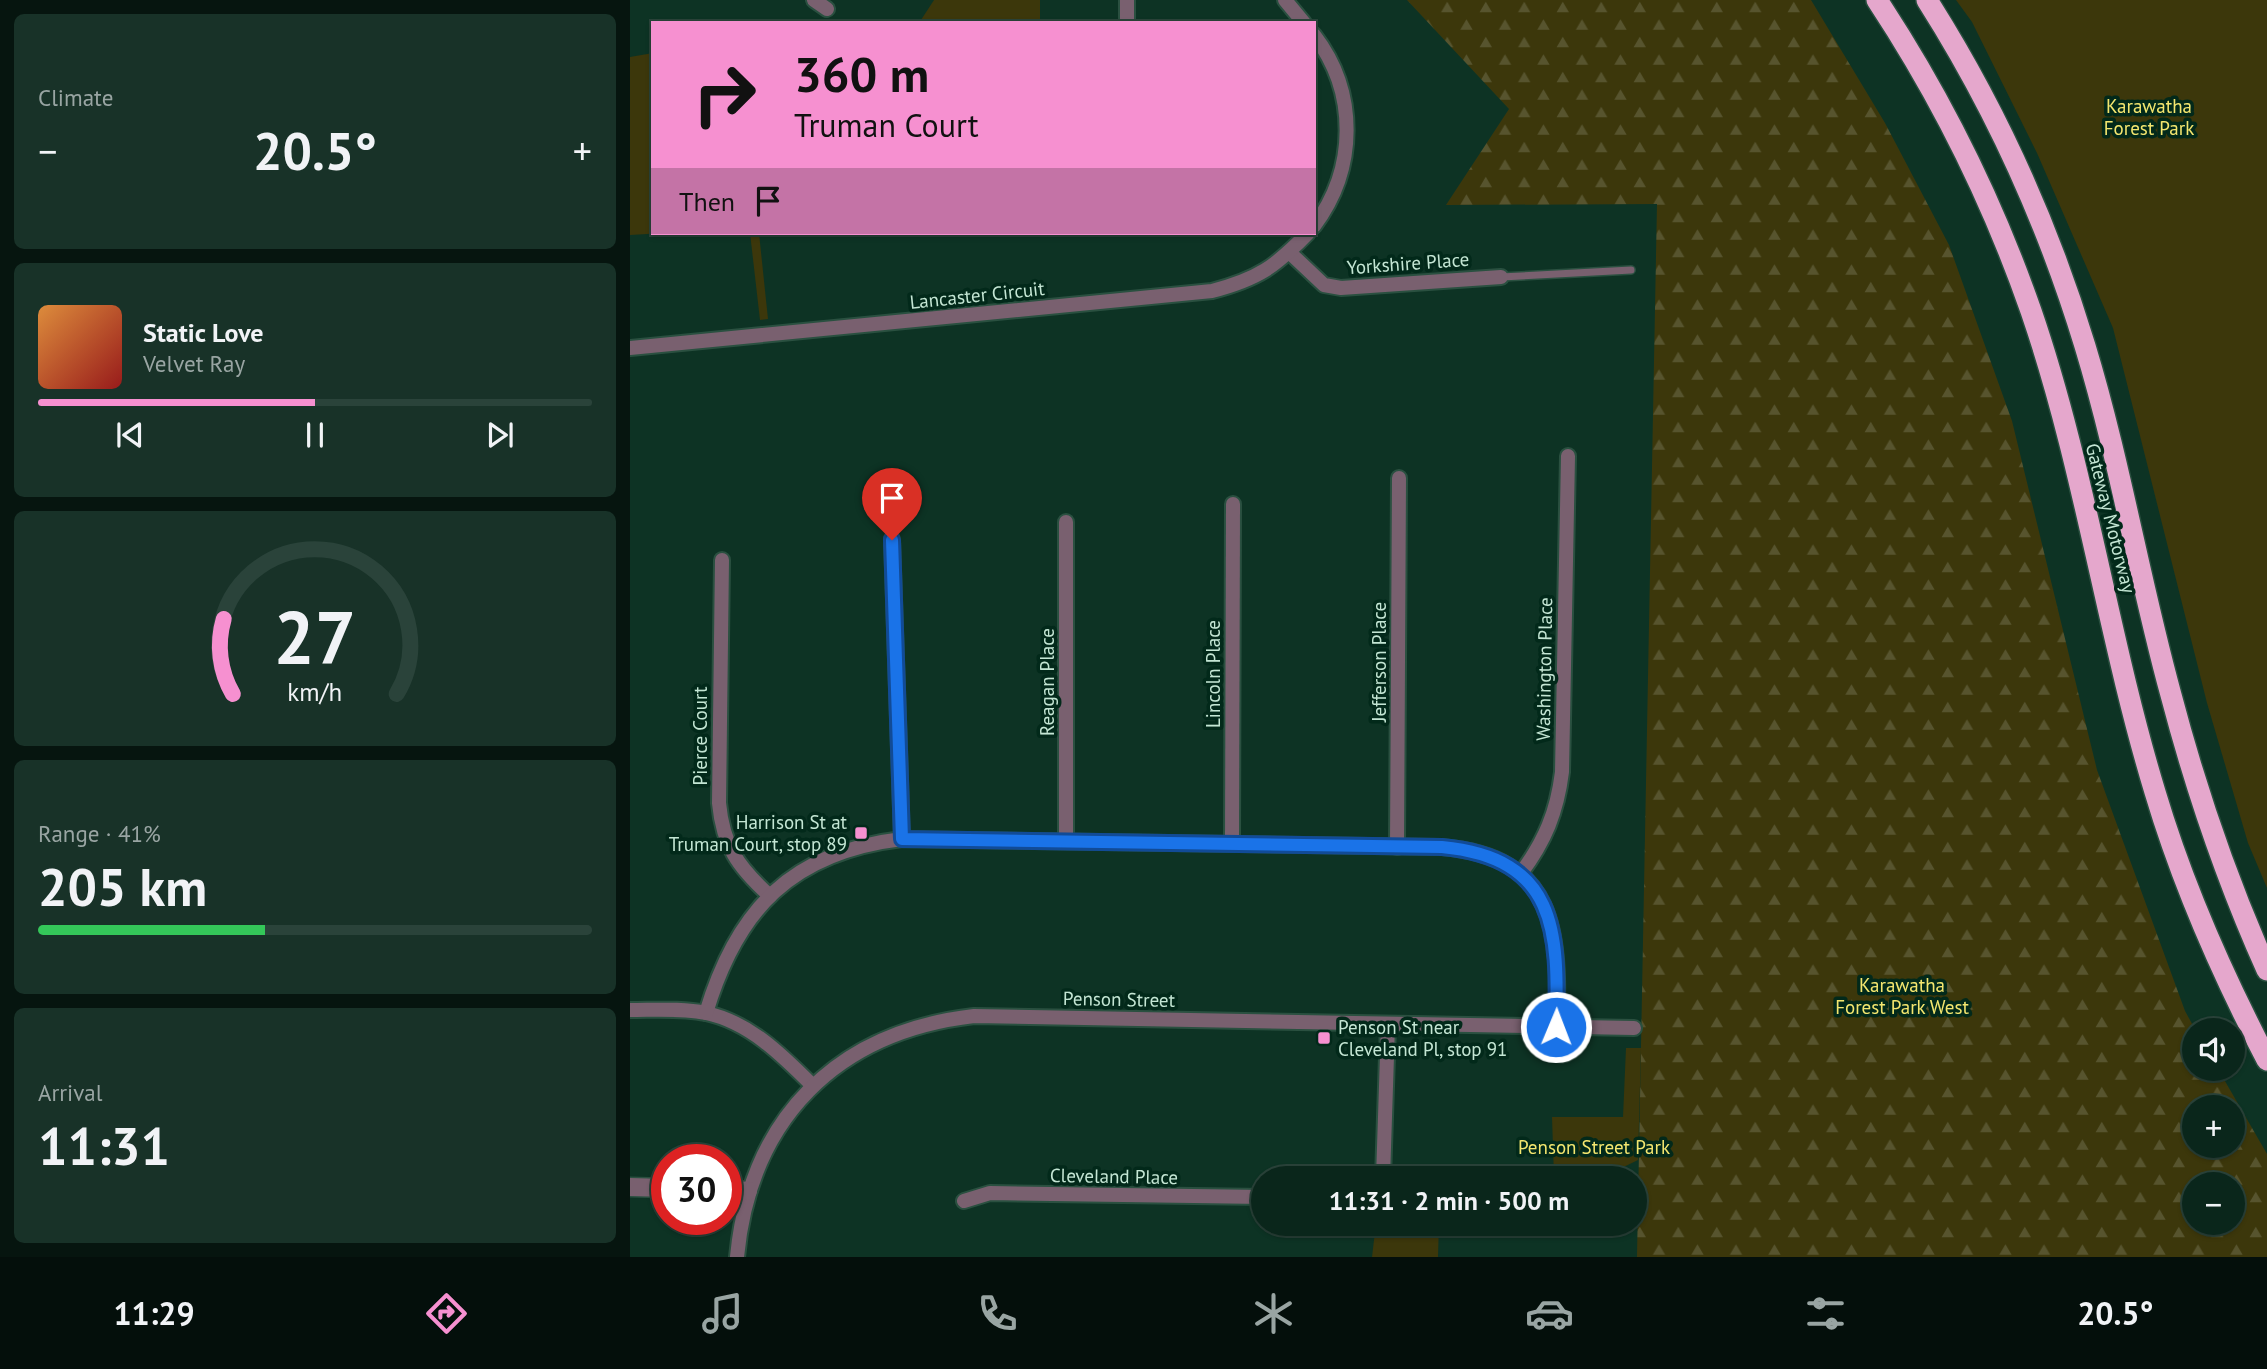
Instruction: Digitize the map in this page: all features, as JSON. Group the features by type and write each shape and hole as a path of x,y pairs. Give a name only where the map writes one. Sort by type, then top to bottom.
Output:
{"highway":[{"name":"Gateway Motorway","path":"1877,0 1936,98 1973,171 2031,312 2079,479 2154,791 2206,935 2267,1060"},
{"name":"Gateway Motorway","path":"1927,0 1994,118 2041,221 2064,281 2106,419 2170,693 2193,775 2219,853 2267,970"}],"street":[{"path":"814,0 827,9"},
{"path":"1127,0 1127,21"},
{"path":"1285,0 1302,21"},
{"path":"1316,38 1331,62 1343,90 1347,149 1329,206 1316,223"},
{"name":"Lancaster Circuit","path":"630,348 1212,291 1247,282 1289,252 1306,235"},
{"name":"Yorkshire Place","path":"1289,252 1324,285 1341,288 1501,277"},
{"name":"Washington Place","path":"1521,873 1547,834 1556,812 1562,772 1569,456"},
{"name":"Jefferson Place","path":"1397,847 1399,478"},
{"name":"Lincoln Place","path":"1232,844 1233,504"},
{"name":"Reagan Place","path":"1066,522 1066,841"},
{"path":"892,540 902,839"},
{"name":"Pierce Court","path":"722,560 719,803 722,832 734,858 770,896"},
{"path":"706,1013 714,988 748,922 770,896 803,869 837,851 864,843 902,839 1066,841 1397,847 1472,851 1497,859 1521,873 1537,893 1555,939 1556,1027"},
{"path":"630,1010 706,1013 755,1034 812,1085"},
{"name":"Penson Street","path":"737,1257 748,1191 773,1136 812,1085 859,1052 921,1024 974,1016 1634,1028"},
{"path":"1383,1166 1388,1025"},
{"path":"630,1187 651,1188"},
{"path":"742,1190 748,1191"},
{"name":"Cleveland Place","path":"964,1201 990,1194 1251,1197"}],"lane":[{"path":"1501,277 1631,270"}],"green space":[{"path":"934,0 1040,0 1040,21 920,21"},
{"name":"Karawatha Forest Park West","path":"1407,0 1811,0 1885,123 1949,245 2012,421 2097,770 2189,1018 2182,1018 2182,1081 2225,1081 2233,1095 2182,1095 2182,1158 2245,1158 2245,1116 2267,1154 2267,1257 1637,1257 1637,1236 1647,1236 1647,1166 1639,1166 1657,204 1446,205 1509,109"},
{"name":"Karawatha Forest Park","path":"1956,0 2267,0 2267,888 2248,843 2207,703 2113,328 2037,153 1972,22"},
{"path":"651,53 651,234 630,235 630,57"},
{"path":"750,235 759,235 768,319 760,320"},
{"name":"Penson Street Park","path":"1626,1048 1641,1048 1638,1160 1626,1166 1554,1166 1552,1117 1623,1117"},
{"path":"1374,1236 1439,1236 1438,1257 1372,1257"}],"place":[{"name":"Harrison St at Truman Court, stop 89","path":"861,833"},
{"name":"Penson St near Cleveland Pl, stop 91","path":"1324,1038"}],"route":[{"path":"892,540 902,839 1442,847 1487,855 1521,873 1537,893 1548,914 1555,939 1556,1027"}]}
